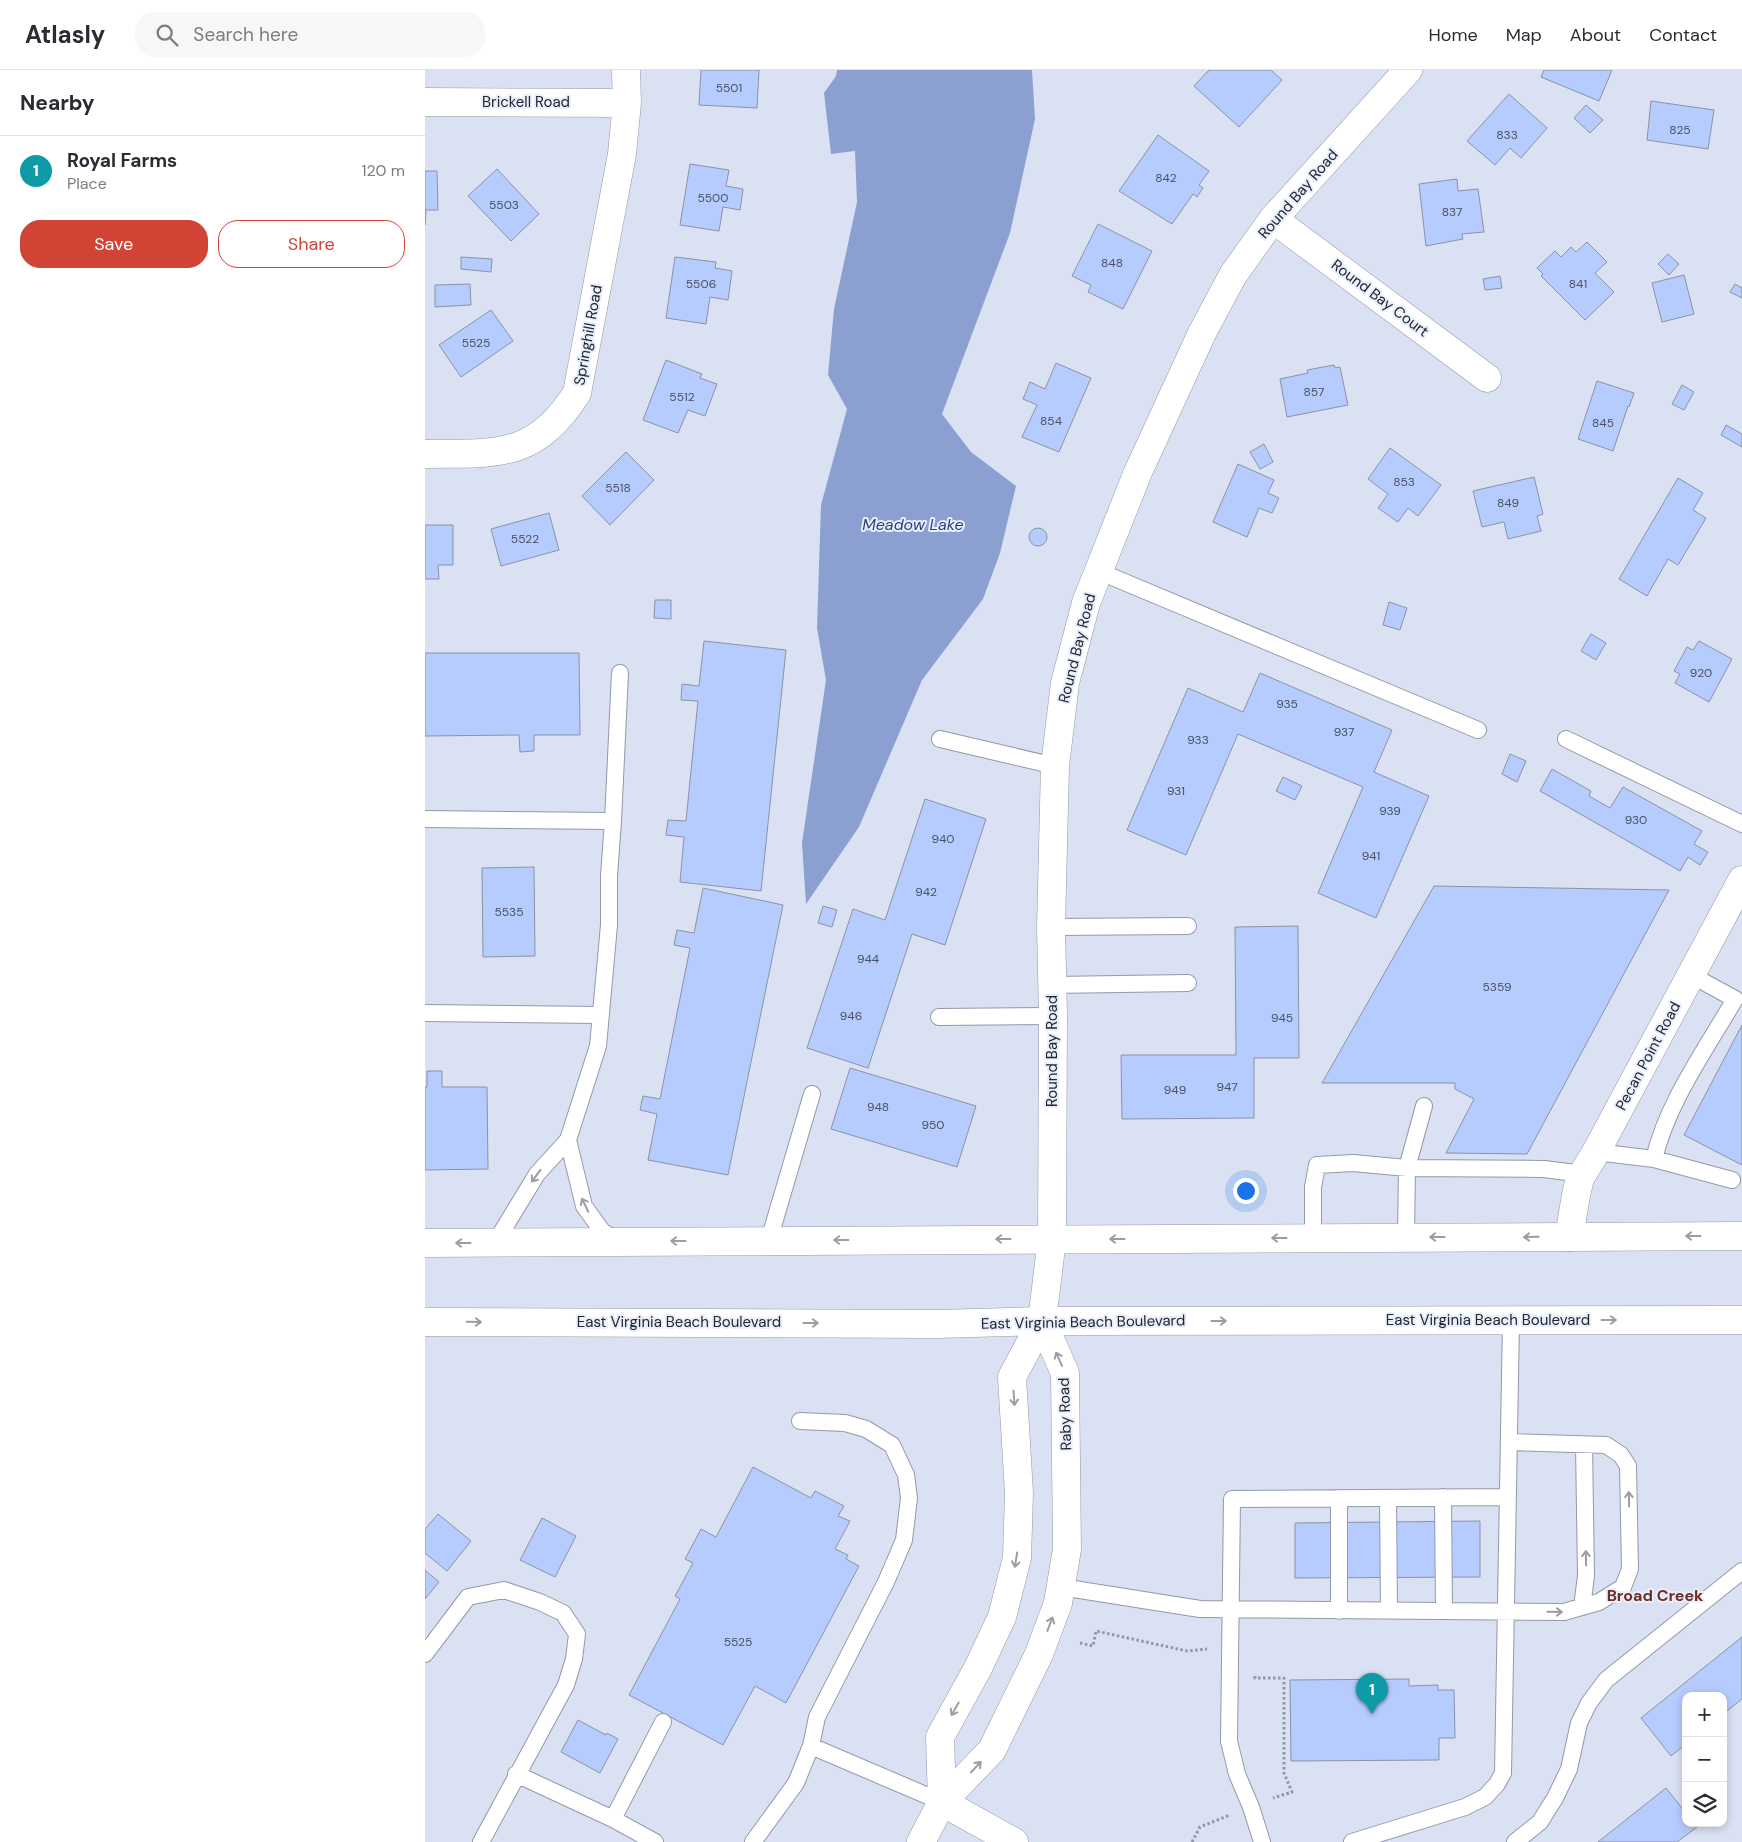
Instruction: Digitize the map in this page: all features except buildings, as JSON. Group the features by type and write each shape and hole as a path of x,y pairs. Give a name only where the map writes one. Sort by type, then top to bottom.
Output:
{"street":[{"name":"Springhill Road","path":"425,454 494,453 521,446 545,432 565,412 577,393 622,154 627,103 627,70"},
{"name":"Round Bay Road","path":"1042,1321 1052,1239 1053,1016 1051,928 1055,766 1065,683 1086,603 1138,472 1202,333 1233,275 1273,218 1408,70"},
{"name":"Brickell Road","path":"425,102 627,103"},
{"name":"Round Bay Court","path":"1273,218 1487,378"},
{"name":"Pecan Point Road","path":"1569,1236 1576,1196 1589,1163 1742,880"},
{"path":"425,1242 1742,1236"},
{"name":"East Virginia Beach Boulevard","path":"425,1322 937,1324 1042,1321 1742,1320"},
{"name":"Raby Road","path":"921,1842 942,1802 992,1750 1039,1654 1058,1603 1067,1549 1065,1373 1042,1321"},
{"name":"Raby Road","path":"942,1802 940,1737 978,1668 1002,1617 1017,1558 1019,1493 1012,1377 1042,1321"},
{"path":"942,1802 1014,1842"}],"lane":[{"path":"1098,571 1478,730"},
{"path":"495,1243 537,1174 569,1140 598,1046 609,925 609,876 620,673"},
{"path":"940,739 1055,766"},
{"path":"1566,739 1742,824"},
{"path":"425,818 613,821"},
{"path":"1051,928 1188,926"},
{"path":"1655,1159 1659,1138 1669,1112 1735,999 1691,975"},
{"path":"1052,985 1188,983"},
{"path":"425,1013 601,1015"},
{"path":"939,1017 1053,1016"},
{"path":"769,1240 812,1094"},
{"path":"1406,1237 1407,1168 1424,1106"},
{"path":"569,1140 583,1206 602,1230 617,1241"},
{"path":"1313,1238 1313,1187 1317,1165 1353,1163 1407,1168 1544,1169 1589,1163 1655,1159 1732,1180"},
{"path":"1352,1842 1465,1807 1485,1797 1497,1784 1503,1773 1511,1320"},
{"path":"753,1842 796,1783 811,1746 817,1717 886,1582 904,1540 909,1498 906,1475 892,1445 866,1429 845,1422 800,1421"},
{"path":"1061,1587 1200,1609 1231,1611 1564,1612 1599,1602 1623,1586 1630,1569 1628,1466 1621,1455 1606,1445 1509,1442"},
{"path":"1582,1607 1586,1576 1584,1445"},
{"path":"1443,1497 1444,1611"},
{"path":"1262,1842 1251,1807 1237,1774 1229,1741 1232,1499 1507,1497"},
{"path":"1339,1498 1339,1611"},
{"path":"1388,1498 1389,1611"},
{"path":"1515,1842 1540,1822 1555,1798 1569,1769 1579,1723 1589,1703 1606,1680 1742,1571"},
{"path":"425,1654 468,1597 504,1590 541,1602 563,1613 577,1634 574,1659 566,1685 516,1774 481,1842"},
{"path":"613,1819 663,1722"},
{"path":"811,1746 942,1802"},
{"path":"516,1774 613,1819 655,1842"}],"water":[{"name":"Meadow Lake","path":"837,70 1032,70 1035,119 1010,233 942,414 971,452 1016,486 1000,553 983,599 922,680 859,827 806,904 802,843 826,680 817,628 821,505 847,409 828,375 834,309 857,202 855,151 831,154 824,93 836,76"}],"place":[{"name":"Royal Farms","path":"1372,1714"}],"district":[{"name":"Broad Creek","path":"1655,1595"}]}
